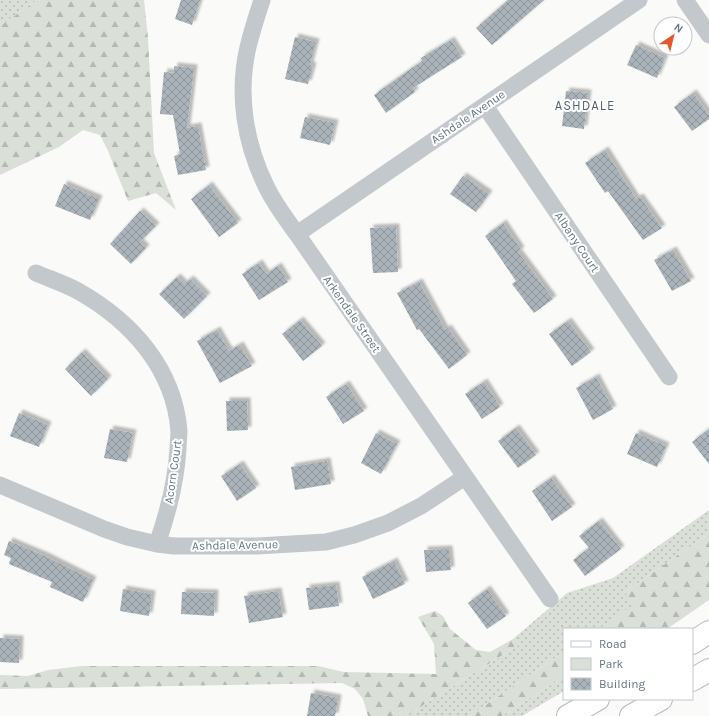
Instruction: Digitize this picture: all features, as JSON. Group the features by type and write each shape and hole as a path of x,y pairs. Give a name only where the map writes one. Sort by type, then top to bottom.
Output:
{"main road":[{"path":"693,642 709,632"},
{"path":"693,679 709,670"},
{"path":"568,716 596,700"},
{"path":"631,716 659,700"}],"street":[{"name":"Arkendale Street","path":"262,0 248,47 244,69 243,91 247,135 255,162 266,187 465,478 550,599"},
{"name":"Ashdale Avenue","path":"297,234 639,0"},
{"path":"685,0 709,34"},
{"name":"Albany Court","path":"485,106 670,377"},
{"name":"Acorn Court","path":"36,274 76,290 95,301 112,314 131,330 147,349 161,370 171,393 179,432 177,467 170,500 156,544"},
{"name":"Ashdale Avenue","path":"0,485 104,529 127,537 156,544 174,546 257,546 326,542 354,535 388,523 420,506 465,478"}],"green space":[{"path":"0,0 37,0 0,26"},
{"path":"37,0 144,0 148,38 154,153 176,210 156,193 128,201 100,135 83,130 59,147 0,175 0,26"},
{"path":"709,510 709,533 625,592 634,605 600,628 563,628 563,653 469,716 406,716 520,644 513,639 567,593 613,578"},
{"path":"709,533 709,600 668,628 599,628 633,605 625,592"},
{"path":"435,611 443,616 450,629 476,650 490,652 513,639 520,644 406,716 368,716 363,699 355,689 342,683 0,689 0,675 28,676 48,670 82,666 318,666 344,672 436,674 434,644 418,617"},
{"path":"563,653 563,677 502,716 469,716"},
{"path":"563,677 563,692 522,716 502,716"}],"building":[{"path":"181,0 200,0 192,25 175,19"},
{"path":"508,0 544,0 492,45 476,28"},
{"path":"295,37 316,42 310,65 313,66 308,84 285,79"},
{"path":"451,40 462,57 413,88 415,92 386,113 374,95 422,61 421,58"},
{"path":"636,45 653,53 653,56 661,56 665,58 657,78 627,65"},
{"path":"174,66 194,68 187,128 198,126 206,170 178,175 174,156 180,154 173,115 160,114 164,72 174,73"},
{"path":"566,91 588,93 584,129 562,126"},
{"path":"693,93 709,115 709,119 692,131 674,107"},
{"path":"305,117 335,123 330,145 300,138"},
{"path":"605,150 636,199 640,197 662,228 643,240 608,191 605,193 585,163"},
{"path":"463,176 489,194 476,212 450,194"},
{"path":"64,184 99,199 90,220 55,206"},
{"path":"209,185 238,223 219,237 191,199"},
{"path":"140,211 156,226 140,242 146,248 131,264 110,244"},
{"path":"503,223 521,250 518,252 553,299 534,313 512,284 516,281 485,236"},
{"path":"396,227 398,272 373,273 370,228"},
{"path":"673,250 691,281 672,291 654,260"},
{"path":"259,263 266,274 278,266 288,282 259,300 242,274"},
{"path":"177,277 184,284 190,279 207,296 184,319 159,294"},
{"path":"419,282 445,330 448,328 467,355 449,369 419,329 417,330 397,293"},
{"path":"300,320 322,346 303,361 282,334"},
{"path":"568,321 591,352 572,366 549,334"},
{"path":"217,330 229,351 240,345 252,366 220,383 197,341"},
{"path":"82,352 108,379 91,396 65,369"},
{"path":"596,377 613,409 593,420 576,388"},
{"path":"484,382 500,407 482,419 465,394"},
{"path":"346,384 364,411 343,424 326,397"},
{"path":"226,401 247,401 248,430 227,431"},
{"path":"19,413 48,425 39,447 10,436"},
{"path":"516,428 536,455 518,468 498,441"},
{"path":"110,429 133,433 127,462 104,458"},
{"path":"709,429 709,464 692,442"},
{"path":"376,433 397,444 381,474 361,463"},
{"path":"636,433 666,446 657,467 627,454"},
{"path":"327,461 331,484 295,490 291,467"},
{"path":"240,464 256,488 237,501 221,476"},
{"path":"551,478 572,507 552,521 532,491"},
{"path":"599,521 621,549 585,576 573,560 589,548 579,536"},
{"path":"9,541 45,556 93,580 83,602 50,587 52,582 9,564 11,558 4,555"},
{"path":"449,549 451,570 426,572 424,550"},
{"path":"394,561 405,584 373,599 362,577"},
{"path":"336,585 339,606 309,610 306,588"},
{"path":"123,589 152,594 149,616 120,611"},
{"path":"487,589 506,616 487,629 468,603"},
{"path":"278,591 283,617 249,623 244,596"},
{"path":"182,592 215,593 214,616 181,614"},
{"path":"0,638 20,639 19,663 0,662"},
{"path":"311,693 338,698 335,716 307,716"}],"district":[{"name":"ASHDALE","path":"585,105"}]}
